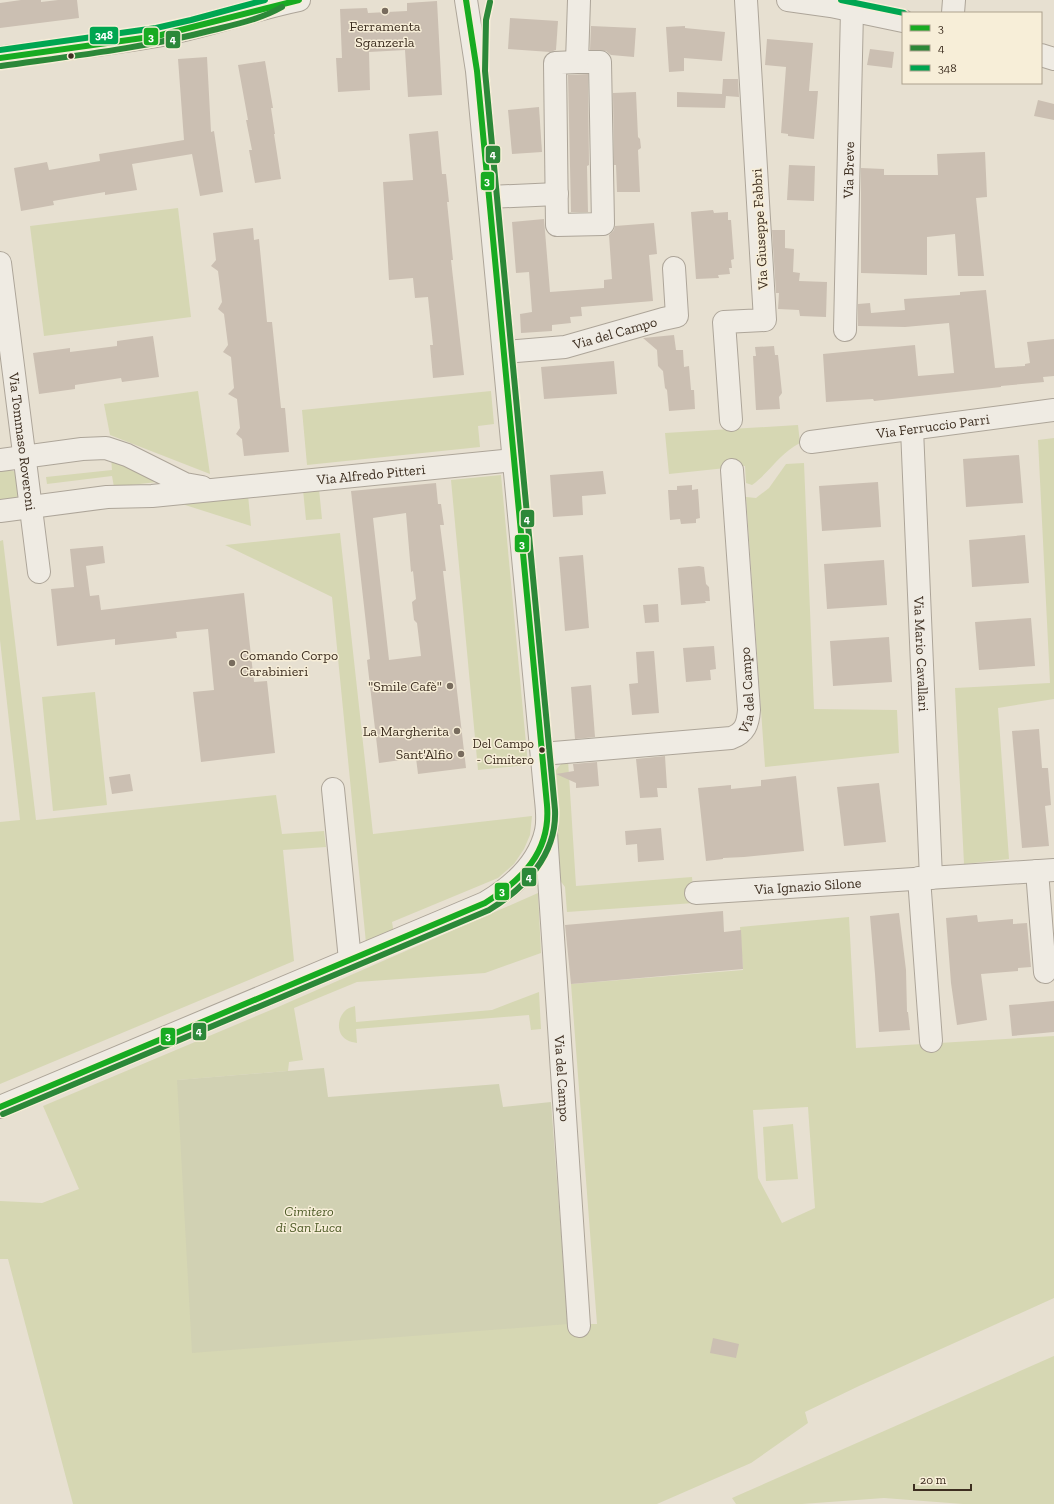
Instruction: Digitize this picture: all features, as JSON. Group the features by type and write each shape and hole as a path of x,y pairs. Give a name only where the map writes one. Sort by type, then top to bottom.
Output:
{"street":[{"path":"2,60 157,36 192,28 272,4 299,0"},
{"name":"Via del Campo","path":"466,0 477,71 542,754 579,1326"},
{"name":"Via del Campo","path":"477,71 478,19 482,0"},
{"path":"577,62 579,0"},
{"name":"Via Giuseppe Fabbri","path":"731,420 724,322 765,320 746,0"},
{"path":"788,0 852,10 902,21"},
{"path":"953,12 954,0"},
{"name":"Via Breve","path":"845,330 852,10"},
{"path":"1042,55 1054,59"},
{"path":"577,62 600,62 603,224 557,225 555,63 577,62"},
{"path":"488,197 557,194"},
{"name":"Via Tommaso Roveroni","path":"0,263 39,572"},
{"name":"Via del Campo","path":"504,352 565,346 677,316 674,268"},
{"name":"Via Ferruccio Parri","path":"811,442 1054,410"},
{"name":"Via Mario Cavallari","path":"912,429 925,878"},
{"name":"Via Alfredo Pitteri","path":"0,460 82,449 106,448 128,455 185,484 229,488"},
{"name":"Via Alfredo Pitteri","path":"0,511 108,497 152,496 514,460"},
{"name":"Via del Campo","path":"542,754 732,738 744,730 747,725 749,710 732,470"},
{"path":"332,789 350,960"},
{"name":"Via del Campo","path":"0,1107 485,903 501,893 524,873 542,843 546,830"},
{"path":"1045,972 1046,870"},
{"name":"Via Ignazio Silone","path":"696,893 1046,870"},
{"path":"925,878 931,1041"}],"green space":[{"path":"178,208 191,317 44,336 30,226"},
{"path":"198,391 210,474 110,435 104,404"},
{"path":"491,391 494,424 478,426 480,447 307,465 302,410"},
{"path":"798,425 800,443 781,457 752,485 746,483 745,466 669,474 665,433"},
{"path":"1054,438 1054,699 998,708 1009,859 964,864 955,688 1050,683 1038,440"},
{"path":"111,457 157,482 114,487 112,476 47,484 46,477 112,470"},
{"path":"804,463 814,709 897,710 899,753 765,767 746,497 756,498 769,488 786,464"},
{"path":"8,469 21,474 21,491 17,497 0,502 0,470"},
{"path":"501,475 528,765 478,770 451,480"},
{"path":"319,489 322,519 306,520 303,490"},
{"path":"248,495 251,526 182,504"},
{"path":"340,533 373,834 532,816 530,835 524,849 514,864 498,878 392,922 394,934 366,943 332,597 225,545"},
{"path":"3,540 36,820 276,795 282,834 324,831 326,847 283,850 294,961 0,1084 0,822 20,820 0,640 0,541"},
{"path":"95,692 107,805 53,811 42,697"},
{"path":"568,760 576,886 692,877 694,903 567,912 565,887 559,879 554,775 556,770 563,762"},
{"path":"538,893 541,953 485,973 357,982 294,1008 303,1060 289,1062 288,1071 178,1080 568,1324 597,1324 571,984 743,970 740,927 849,917 856,1048 1054,1036 1054,1298 805,1412 808,1423 751,1463 657,1504 73,1504 8,1259 0,1259 0,1201 42,1203 79,1189 43,1106 278,1007","holes":["808,1107 815,1208 782,1223 758,1178 753,1110"]},
{"path":"539,992 541,1029 531,1030 529,1015 356,1029 357,1043 348,1041 343,1037 339,1029 342,1015 349,1008 355,1006 356,1022 492,1010"},
{"name":"Cimitero di San Luca","path":"324,1068 328,1097 499,1084 503,1107 551,1102 568,1324 192,1353 177,1080"},
{"path":"793,1124 798,1179 766,1181 763,1127"},
{"path":"1054,1356 1054,1504 963,1504 884,1498 802,1504 736,1504 732,1498"}],"building":[{"path":"21,0 41,0 41,2 77,0 79,18 0,28 0,3"},
{"path":"437,1 442,95 408,97 405,50 369,52 370,90 338,92 336,58 342,58 340,9 367,8 368,13 407,11 407,3"},
{"path":"510,18 558,21 556,50 550,52 508,49"},
{"path":"591,26 636,28 634,57 611,55 606,51 590,50"},
{"path":"685,26 685,28 725,32 722,61 684,58 684,71 669,72 666,27"},
{"path":"767,39 813,43 809,91 818,91 814,139 788,136 788,134 781,133 786,67 765,65"},
{"path":"870,49 894,52 892,68 867,65"},
{"path":"207,57 211,132 214,131 223,192 200,196 192,154 132,164 137,190 105,195 105,192 53,201 54,205 21,211 14,168 47,162 49,170 100,161 99,154 184,140 178,59"},
{"path":"265,61 273,108 271,108 281,179 255,183 249,150 252,150 246,120 248,120 238,65"},
{"path":"588,74 588,212 571,212 568,75"},
{"path":"723,79 738,79 739,97 726,96 725,108 677,107 677,92 722,94"},
{"path":"636,92 638,137 640,139 641,148 638,150 640,192 617,192 616,165 614,165 613,93"},
{"path":"1038,100 1054,104 1054,120 1034,116"},
{"path":"539,107 542,152 512,154 508,110"},
{"path":"438,131 442,174 446,174 449,202 447,202 453,260 451,260 464,375 433,378 430,345 433,345 428,297 415,298 413,278 389,280 383,182 413,180 409,134"},
{"path":"985,152 987,197 976,198 984,276 958,276 955,234 927,237 927,275 861,273 861,168 884,169 884,175 938,175 937,154"},
{"path":"789,165 815,166 814,201 787,200"},
{"path":"713,210 714,213 728,212 728,220 731,220 734,259 731,260 732,268 729,268 730,274 718,275 719,278 696,279 691,212"},
{"path":"544,219 550,292 604,288 604,280 612,279 609,235 614,230 615,226 654,223 657,254 649,255 653,301 581,307 582,316 570,317 571,323 552,325 552,331 521,333 520,314 532,312 529,272 516,273 512,222"},
{"path":"253,228 254,240 259,239 267,322 272,322 281,408 285,408 289,452 244,456 242,439 236,434 240,428 237,399 228,394 234,388 231,357 223,352 228,345 224,314 218,309 222,302 218,271 211,266 216,260 213,233"},
{"path":"772,230 785,230 785,248 794,249 793,272 800,273 799,281 827,282 826,317 800,316 799,310 778,309 779,293 776,293"},
{"path":"986,290 995,368 1025,366 1025,364 1030,363 1027,342 1054,339 1054,376 1043,377 1044,382 1001,387 874,401 873,399 826,402 823,354 915,345 918,376 954,373 949,323 905,327 858,326 858,304 870,303 871,313 905,310 904,299 960,295 960,292"},
{"path":"674,335 676,350 683,350 684,367 689,366 691,390 694,390 695,409 669,411 663,371 658,366 657,350 643,338"},
{"path":"153,336 159,377 122,382 121,378 75,385 75,389 39,394 33,353 70,348 70,352 117,346 117,341"},
{"path":"774,346 775,355 778,355 782,393 779,397 780,409 756,410 753,356 756,356 755,347"},
{"path":"614,361 617,394 544,399 541,367"},
{"path":"1019,455 1023,503 966,507 963,459"},
{"path":"603,471 606,494 582,496 583,515 553,517 550,475"},
{"path":"878,482 881,527 822,531 819,486"},
{"path":"436,483 438,504 441,504 444,525 440,525 446,571 443,571 466,768 418,774 416,758 379,763 367,660 370,659 351,491","holes":["406,513 411,572 413,571 416,599 412,602 414,620 417,623 421,656 389,660 373,518"]},
{"path":"692,485 692,490 698,489 700,518 696,519 696,523 681,524 680,519 670,520 668,490 677,490 677,486"},
{"path":"1025,535 1029,583 972,587 969,540"},
{"name":"Comando Corpo Carabinieri","path":"103,546 105,563 86,566 90,596 99,595 101,610 244,593 254,682 267,681 275,753 201,762 193,692 214,690 208,629 176,632 177,638 115,645 115,639 57,646 51,589 74,587 70,549"},
{"path":"583,555 589,628 565,631 559,557"},
{"path":"884,560 887,605 827,609 824,564"},
{"path":"704,567 706,584 709,587 710,601 705,601 706,603 681,605 678,568"},
{"path":"658,604 659,622 645,623 643,605"},
{"path":"1031,618 1035,666 979,670 975,622"},
{"path":"889,637 892,682 833,686 830,641"},
{"path":"714,646 716,669 710,670 711,680 686,682 683,648"},
{"path":"654,651 659,713 632,715 629,684 638,683 636,652"},
{"path":"591,685 595,737 575,739 571,687"},
{"path":"1039,729 1042,768 1048,768 1051,805 1045,806 1049,846 1022,848 1012,731"},
{"path":"665,756 667,788 657,788 658,797 640,798 636,759"},
{"path":"597,762 599,786 576,788 576,783 556,774 574,771 573,764"},
{"path":"130,774 133,791 112,794 109,777"},
{"path":"796,776 804,851 723,858 706,861 698,788 731,785 731,789 761,786 761,780"},
{"path":"879,783 886,842 844,846 837,787"},
{"path":"661,828 664,860 638,862 637,844 626,845 625,831"},
{"path":"723,911 724,932 741,930 743,969 571,984 565,925"},
{"path":"899,913 906,970 907,1012 910,1030 879,1032 870,916"},
{"path":"977,915 978,922 1013,919 1013,924 1027,923 1031,967 1018,968 1018,971 981,974 987,1020 957,1025 951,983 946,918"},
{"path":"1054,1001 1054,1032 1012,1036 1009,1005"},
{"path":"713,1338 739,1344 736,1358 710,1353"}],"transit line":[{"name":"348","path":"0,50 156,28 265,0"},
{"name":"3","path":"0,58 157,36 299,0"},
{"name":"3","path":"0,1107 485,903 511,885 522,874 539,851 547,822 547,805 477,71 466,0"},
{"name":"348","path":"841,0 902,13"},
{"name":"4","path":"3,1114 489,910 526,881 536,869 551,842 555,810 485,71 486,20 490,2"},
{"name":"4","path":"1,66 161,42 249,21 282,7"}],"place":[{"name":"Ferramenta Sganzerla","path":"385,11"},
{"name":"Comando Corpo Carabinieri","path":"232,663"},
{"name":"\"Smile Cafè\"","path":"450,686"},
{"name":"La Margherita","path":"457,731"},
{"name":"Del Campo - Cimitero","path":"542,750"},
{"name":"Sant'Alfio","path":"461,754"}]}
